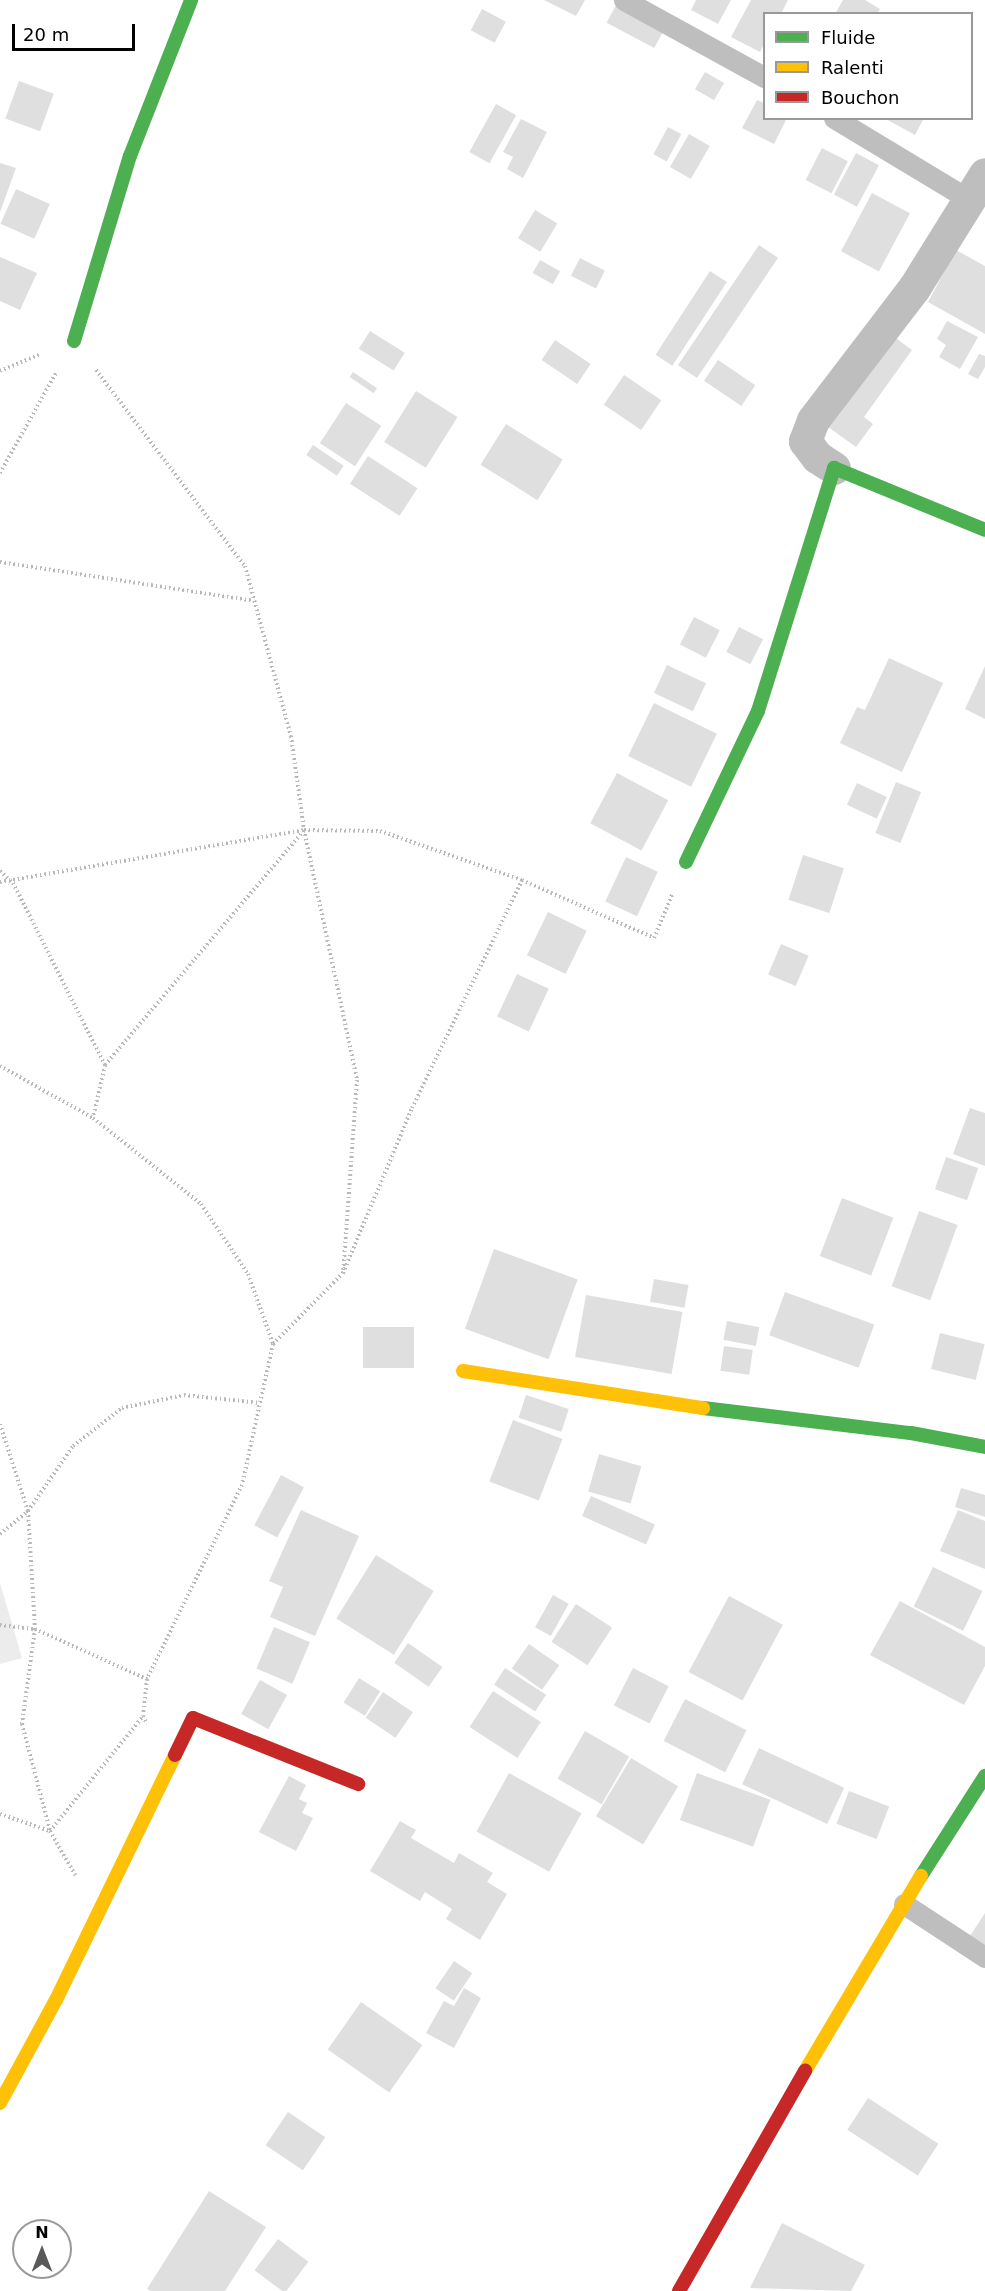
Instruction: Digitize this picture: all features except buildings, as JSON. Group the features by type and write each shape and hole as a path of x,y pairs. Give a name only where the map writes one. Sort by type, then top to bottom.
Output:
{"street":[{"path":"74,341 130,156 191,0"},
{"path":"978,187 914,288 813,420 806,441 817,457 834,468 985,530"},
{"path":"686,862 758,711 834,468"},
{"path":"463,1371 640,1401 911,1433 985,1447"},
{"path":"0,2103 98,1915 193,1718 358,1784"},
{"path":"679,2291 904,1904 985,1776"}],"lane":[{"path":"624,0 763,76"},
{"path":"838,120 978,187"},
{"path":"904,1904 985,1957"}],"path":[{"path":"0,473 74,341 244,566 291,736 304,830 357,1080 343,1273"},
{"path":"0,562 254,602"},
{"path":"93,1118 105,1065 304,830"},
{"path":"0,882 13,883 304,830 380,831 522,880 654,938 686,862"},
{"path":"0,871 13,883 105,1065"},
{"path":"273,1344 343,1273 412,1108 522,880"},
{"path":"0,1066 93,1118 201,1204 248,1274 273,1344 242,1485 147,1679 143,1716 169,1769"},
{"path":"0,1534 28,1511 73,1446 122,1408 184,1395 260,1403"},
{"path":"0,1424 28,1511 35,1629 22,1724 50,1831 98,1915"},
{"path":"0,1625 35,1629 147,1679"},
{"path":"50,1831 143,1716"},
{"path":"0,1814 50,1831"}],"shaded area":[{"path":"0,1583 22,1658 0,1664"}],"traffic: fast":[{"path":"74,341 130,156 191,0"},
{"path":"686,862 758,711 834,468 985,530"},
{"path":"703,1408 911,1433 985,1447"},
{"path":"921,1876 985,1776"}],"traffic: slow":[{"path":"463,1371 703,1408"},
{"path":"0,2103 56,2000 175,1755"},
{"path":"805,2071 921,1876"}],"traffic: jam":[{"path":"175,1755 193,1718 358,1784"},
{"path":"679,2291 805,2071"}]}
